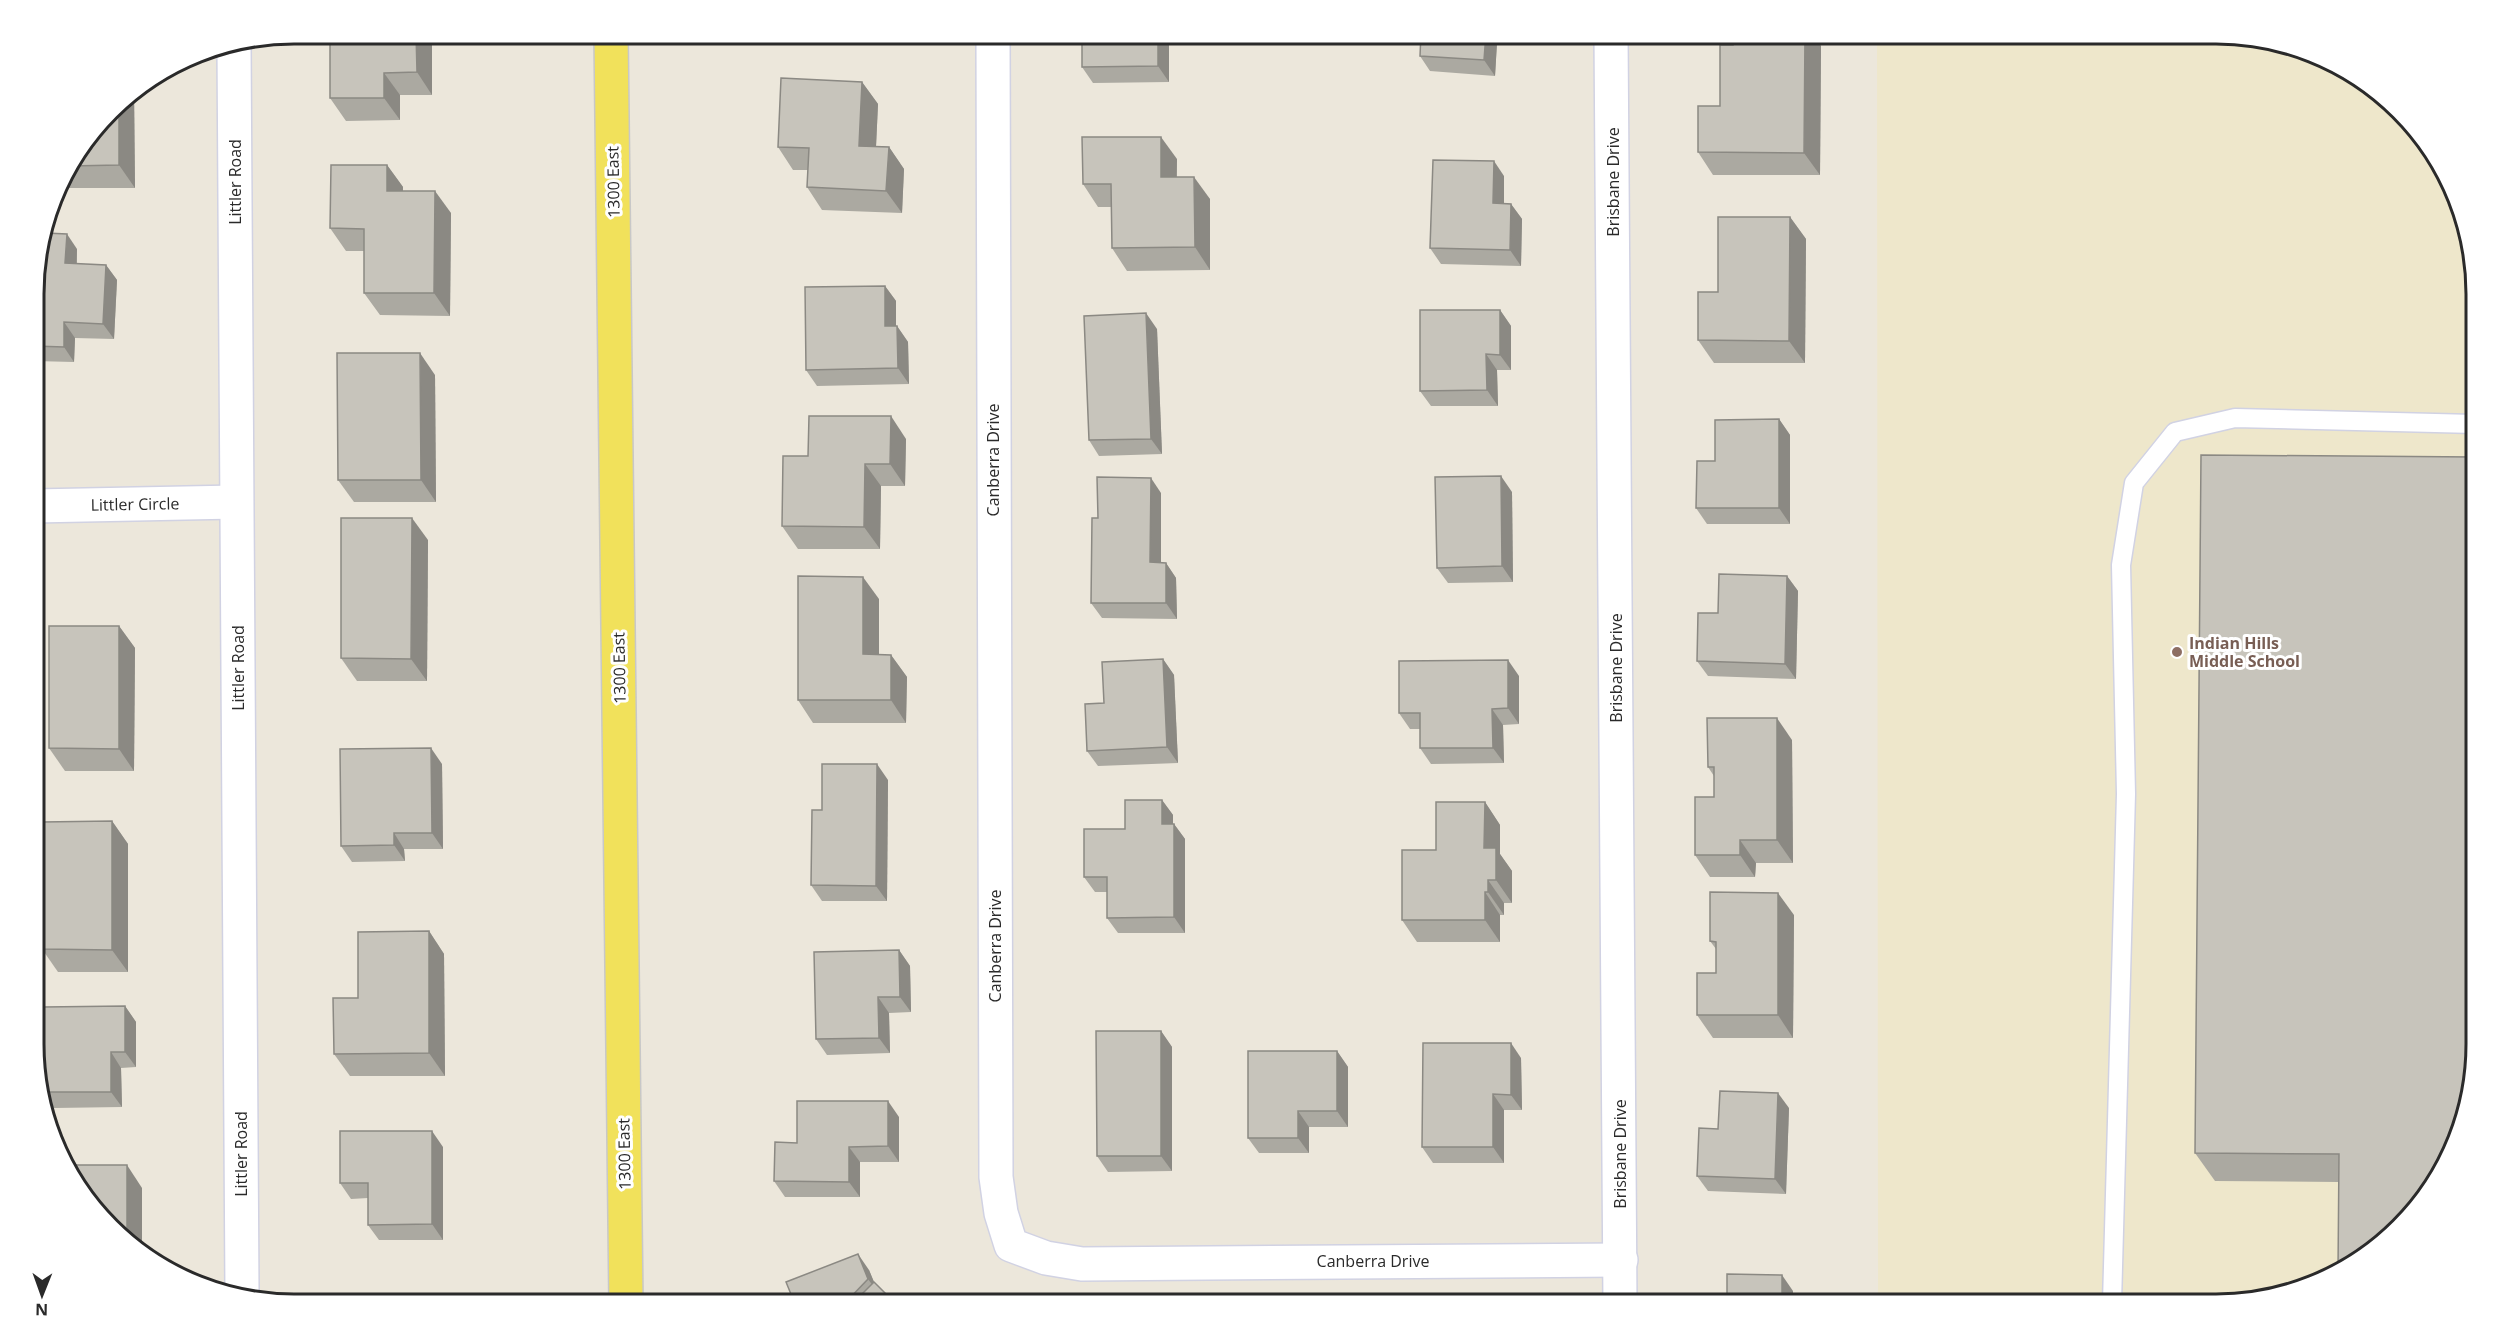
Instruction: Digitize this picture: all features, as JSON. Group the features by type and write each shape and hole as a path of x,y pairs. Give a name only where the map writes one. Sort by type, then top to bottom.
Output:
{"main road":[{"name":"1300 East","path":"611,44 626,1294"}],"street":[{"name":"Canberra Drive","path":"993,44 996,1178 1001,1213 1011,1245 1046,1258 1082,1264 1621,1260"},
{"name":"Brisbane Drive","path":"1611,44 1620,1294"},
{"name":"Littler Road","path":"234,51 242,1288"},
{"name":"Littler Circle","path":"44,506 236,502"}],"lane":[{"path":"2112,1294 2126,794 2121,565 2134,483 2175,432 2235,418 2466,424"}],"shaded area":[{"name":"Indian Hills Middle School","path":"1877,44 2233,44 2265,48 2297,57 2327,69 2369,95 2415,141 2441,183 2462,245 2466,277 2465,1066 2372,1239 2327,1268 2297,1280 2265,1289 2216,1294 1878,1294"}],"building":[{"path":"330,44 416,44 417,72 384,73 384,98 330,98"},
{"path":"1082,44 1158,44 1158,66 1082,67"},
{"path":"1421,44 1485,44 1484,60 1420,56"},
{"path":"1805,44 1804,153 1698,152 1698,106 1720,106 1720,45"},
{"path":"781,78 862,82 859,146 889,147 886,191 807,187 809,148 778,147"},
{"path":"119,115 119,165 79,166 95,141"},
{"path":"1082,137 1161,137 1161,177 1194,177 1195,247 1112,248 1111,184 1083,184"},
{"path":"1433,160 1494,161 1493,203 1511,204 1510,250 1430,248"},
{"path":"331,165 387,165 387,191 435,191 434,293 364,293 364,229 330,228"},
{"path":"1718,217 1790,217 1789,341 1698,340 1698,292 1718,292"},
{"path":"51,233 67,234 65,263 106,265 103,324 64,322 64,347 44,346 44,277"},
{"path":"885,286 885,326 897,326 898,368 806,370 805,287"},
{"path":"1420,310 1500,310 1500,355 1486,354 1487,390 1420,391"},
{"path":"1146,313 1151,439 1089,440 1084,316"},
{"path":"337,353 420,353 421,480 338,480"},
{"path":"809,416 891,416 890,464 865,464 864,527 782,526 783,456 808,456"},
{"path":"1779,419 1779,508 1696,508 1697,461 1715,461 1715,420"},
{"path":"2201,455 2466,457 2466,1060 2462,1092 2453,1124 2441,1154 2415,1196 2369,1242 2338,1262 2339,1154 2195,1153"},
{"path":"1501,476 1502,566 1437,568 1435,477"},
{"path":"1097,477 1151,478 1150,562 1166,563 1166,603 1091,603 1092,518 1098,518"},
{"path":"341,518 412,518 411,659 341,658"},
{"path":"1719,574 1787,576 1785,664 1697,661 1698,613 1718,613"},
{"path":"798,576 863,577 863,654 891,655 891,700 798,700"},
{"path":"49,626 119,626 119,749 49,748"},
{"path":"1163,659 1167,747 1087,751 1085,704 1104,703 1102,662"},
{"path":"1508,660 1508,708 1492,709 1493,748 1420,748 1420,713 1399,713 1399,661"},
{"path":"1707,718 1777,718 1777,840 1740,840 1740,855 1695,855 1695,797 1714,797 1714,767 1708,767"},
{"path":"431,748 432,833 394,833 394,845 341,846 340,749"},
{"path":"822,764 877,764 876,886 811,885 812,810 822,810"},
{"path":"1125,800 1162,800 1162,824 1174,824 1174,917 1107,918 1107,877 1084,877 1084,829 1125,829"},
{"path":"1436,802 1485,802 1484,848 1496,848 1496,880 1488,880 1488,892 1485,892 1485,920 1402,920 1402,850 1436,850"},
{"path":"112,821 112,950 44,949 44,822"},
{"path":"1710,892 1778,893 1778,1015 1697,1015 1697,973 1716,973 1716,942 1710,941"},
{"path":"429,931 429,1053 334,1054 333,998 358,998 358,932"},
{"path":"899,950 900,997 878,997 879,1038 816,1039 814,952"},
{"path":"125,1006 125,1052 111,1052 111,1092 48,1092 44,1060 44,1007"},
{"path":"1096,1031 1161,1031 1161,1156 1097,1156"},
{"path":"1423,1043 1511,1043 1511,1095 1493,1094 1493,1147 1422,1147"},
{"path":"1248,1051 1337,1051 1337,1111 1298,1111 1298,1138 1248,1138"},
{"path":"1720,1091 1778,1093 1775,1179 1697,1176 1699,1128 1718,1129"},
{"path":"797,1101 888,1101 888,1146 849,1147 849,1182 774,1181 775,1142 797,1143"},
{"path":"340,1131 432,1131 432,1224 368,1225 368,1183 340,1183"},
{"path":"75,1165 127,1165 127,1229 95,1196"},
{"path":"858,1254 868,1279 854,1294 791,1294 786,1282"},
{"path":"1727,1274 1782,1275 1782,1294 1727,1294"},
{"path":"874,1282 886,1294 862,1294"}],"place":[{"name":"Indian Hills Middle School","path":"2177,652"}]}
